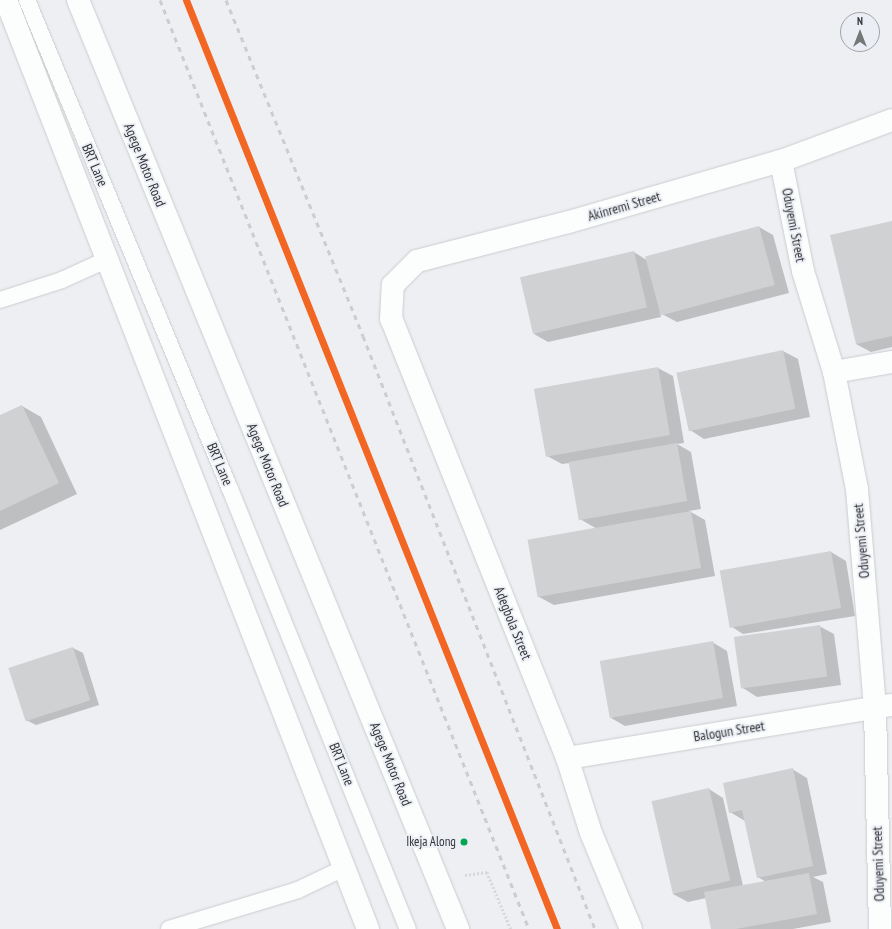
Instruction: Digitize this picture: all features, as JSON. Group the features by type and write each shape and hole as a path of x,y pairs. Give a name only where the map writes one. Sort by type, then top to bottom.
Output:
{"main road":[{"path":"6,0 368,929"},
{"name":"Agege Motor Road","path":"78,0 458,929"},
{"name":"Akinremi Street","path":"391,319 393,285 417,260 569,222 781,161 892,120"},
{"name":"Oduyemi Street","path":"781,161 803,271 834,372 856,489 883,706 880,929"},
{"name":"Adegbola Street","path":"391,319 567,758 591,833 631,929"},
{"path":"834,372 892,362"},
{"name":"Balogun Street","path":"567,758 883,706"}],"lane":[{"name":"BRT Lane","path":"27,0 227,481 408,929"},
{"path":"0,300 62,280 108,259"},
{"path":"169,929 298,890 344,868"}],"path":[{"path":"442,887 487,872 511,929"}],"building":[{"path":"892,221 892,336 856,344 830,235"},
{"path":"759,226 775,285 661,315 645,257"},
{"path":"634,251 647,308 533,334 520,277"},
{"path":"783,350 795,409 689,431 676,373"},
{"path":"658,367 670,435 546,457 534,389"},
{"path":"22,405 59,483 0,511 0,415"},
{"path":"677,443 687,501 579,520 569,462"},
{"path":"691,511 701,568 538,597 528,540"},
{"path":"831,551 841,608 730,628 720,571"},
{"path":"820,625 827,676 741,689 734,637"},
{"path":"713,641 723,698 610,718 600,661"},
{"path":"73,647 90,700 26,721 8,668"},
{"path":"793,768 813,866 757,878 742,810 729,813 723,783"},
{"path":"709,788 730,881 673,894 652,801"},
{"path":"809,873 817,914 736,929 711,929 704,892"}],"railway":[{"path":"160,0 529,929"},
{"path":"226,0 363,336 595,929"}],"transit line":[{"path":"186,0 557,929"}],"place":[{"name":"Ikeja Along","path":"464,842"}]}
